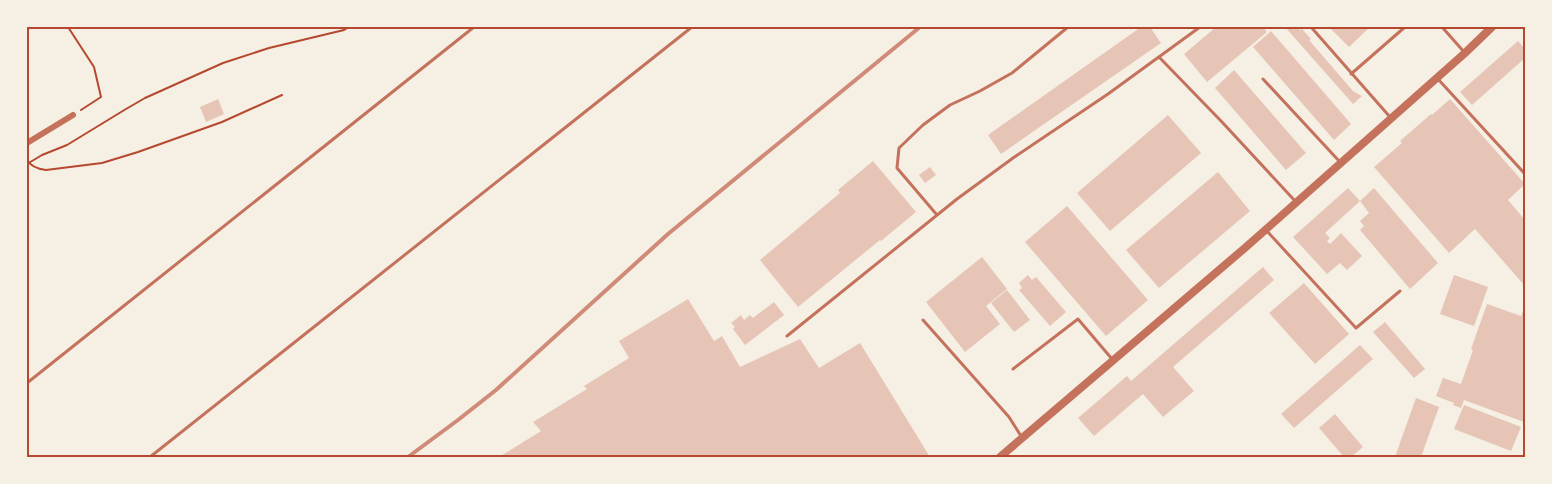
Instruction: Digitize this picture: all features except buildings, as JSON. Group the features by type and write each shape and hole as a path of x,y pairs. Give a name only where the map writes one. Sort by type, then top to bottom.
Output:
{"street":[{"path":"1478,42 1492,27"},
{"path":"1000,457 1266,230 1497,27"},
{"path":"27,143 73,115"}],"lane":[{"path":"27,383 474,27"},
{"path":"150,457 692,27"},
{"path":"937,215 897,168 899,148 923,125 950,105 1012,74 1068,27"},
{"path":"787,336 937,215 1013,158 1108,94 1200,27"},
{"path":"1311,27 1391,118"},
{"path":"1352,74 1405,27"},
{"path":"1442,27 1465,53"},
{"path":"1159,57 1296,202"},
{"path":"1437,78 1525,174"},
{"path":"1263,79 1341,163"},
{"path":"1266,230 1356,328 1400,291"},
{"path":"1013,369 1078,319 1114,360"},
{"path":"923,320 1009,417 1022,438"}],"path":[{"path":"68,27 94,67 101,97 73,115"},
{"path":"28,162 67,145 145,98 223,63 349,27"},
{"path":"28,162 39,169 46,170 102,163 222,122 282,95"}],"railway":[{"path":"408,457 496,390 668,234 920,27"}]}
